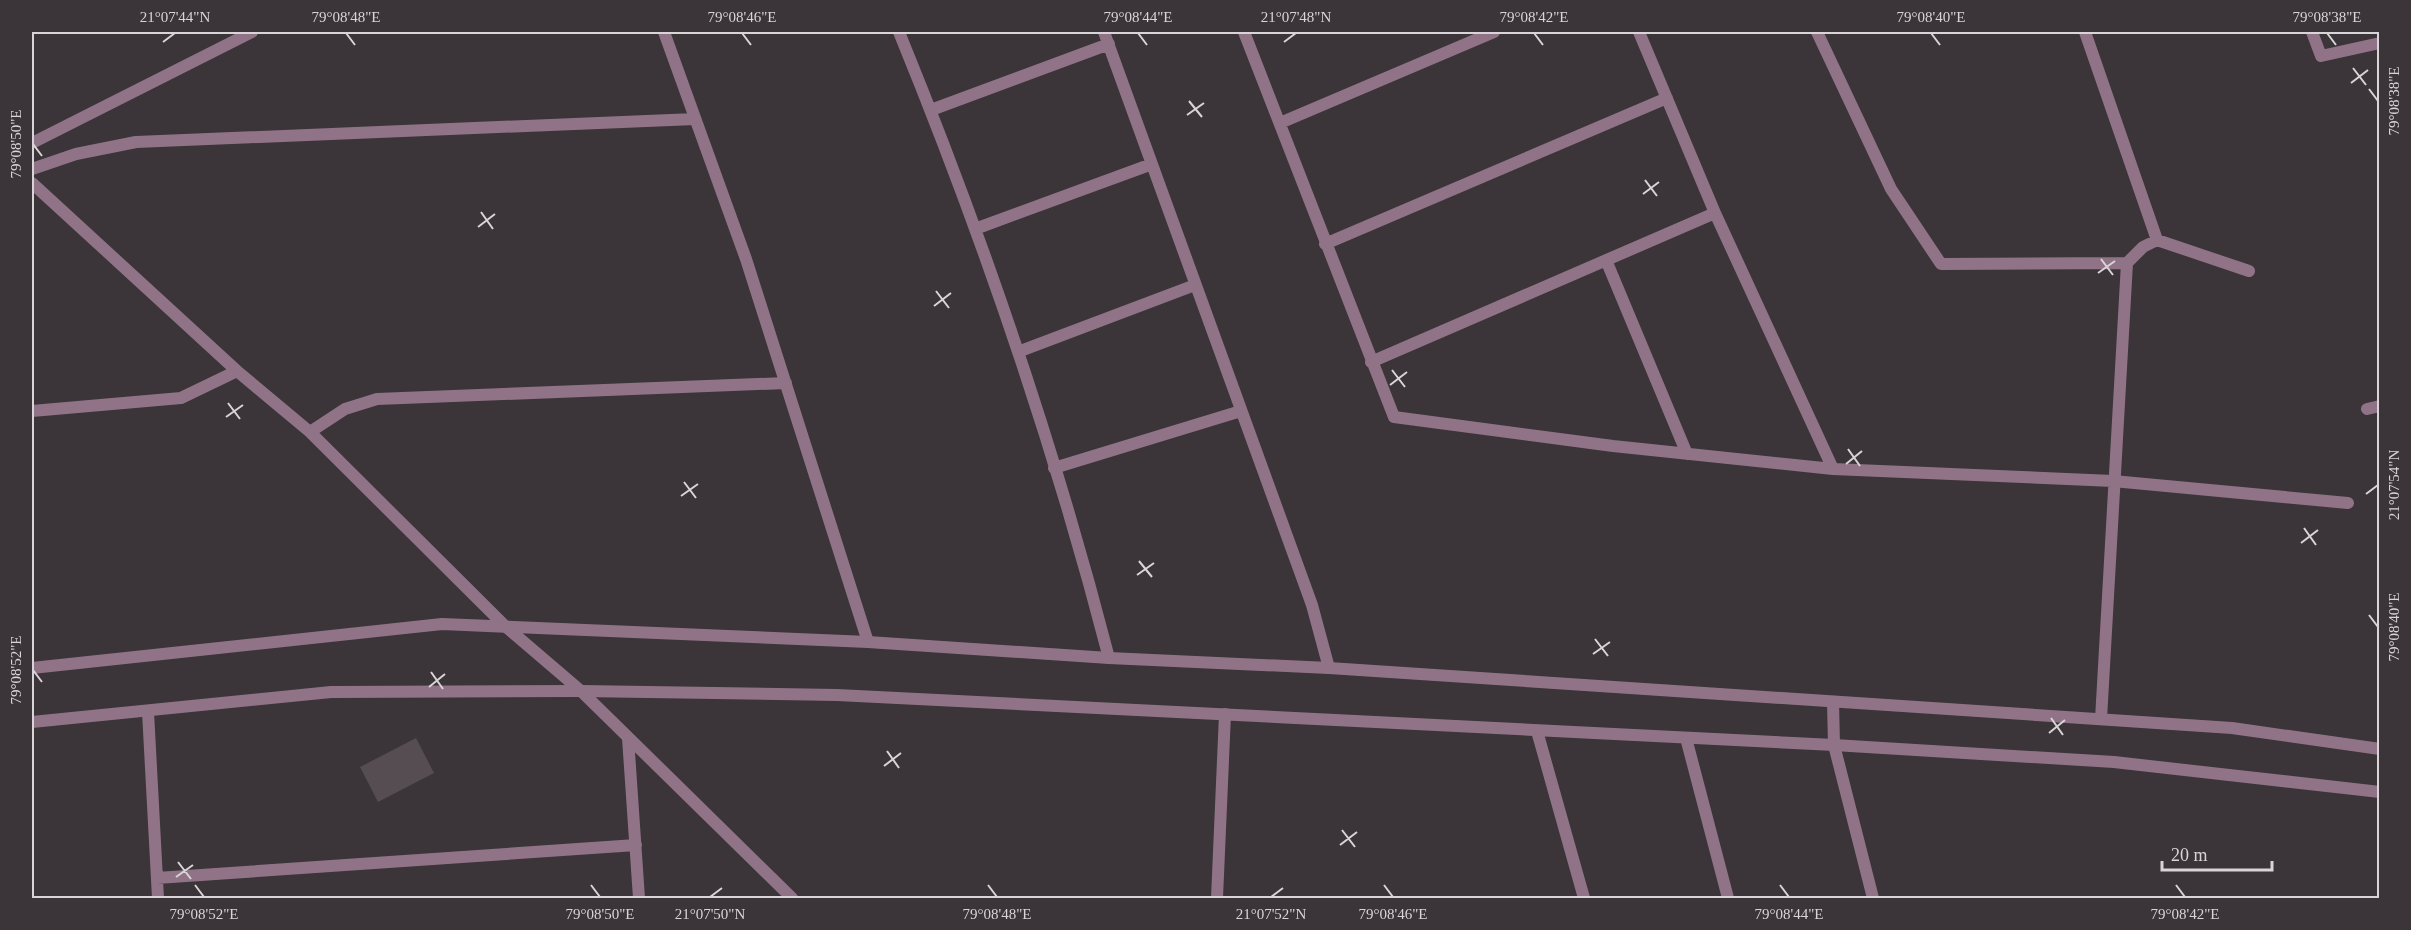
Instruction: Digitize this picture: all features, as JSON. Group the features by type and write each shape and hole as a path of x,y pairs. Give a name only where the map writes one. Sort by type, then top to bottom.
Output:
{"street":[{"path":"32,143 252,32"},
{"path":"664,32 747,259 868,642"},
{"path":"899,32 931,110 1018,352 1085,566 1109,658"},
{"path":"1104,32 1312,604 1329,668"},
{"path":"1244,32 1394,417 1687,454 1833,469 2113,481 2348,503"},
{"path":"1280,123 1494,32"},
{"path":"1639,32 1715,213 1833,469"},
{"path":"1817,32 1892,189 1941,264 2127,262 2143,247 2157,240 2249,271"},
{"path":"2085,32 2157,240"},
{"path":"2312,32 2321,56 2379,44"},
{"path":"931,110 1108,44"},
{"path":"1325,244 1667,98"},
{"path":"32,169 76,154 136,142 695,119"},
{"path":"975,229 1152,164"},
{"path":"32,183 237,371 310,432 505,626 581,691 792,898"},
{"path":"1371,362 1715,213"},
{"path":"1606,260 1687,454"},
{"path":"2102,719 2113,481 2127,262"},
{"path":"1018,352 1195,285"},
{"path":"32,411 181,398 237,371"},
{"path":"310,432 345,409 377,399 786,383"},
{"path":"2367,410 2379,406"},
{"path":"1054,468 1241,411"},
{"path":"32,668 442,624 505,626 868,642 1109,658 1329,668 2102,719 2232,728 2379,750"},
{"path":"32,722 332,692 581,691 837,695 1834,745 2114,762 2379,792"},
{"path":"1833,702 1834,745 1873,898"},
{"path":"148,712 158,898"},
{"path":"1217,898 1225,714"},
{"path":"1537,731 1584,898"},
{"path":"628,738 639,898"},
{"path":"1686,738 1728,898"},
{"path":"157,878 636,845"}],"building":[{"path":"416,738 434,773 378,802 360,767"}]}
